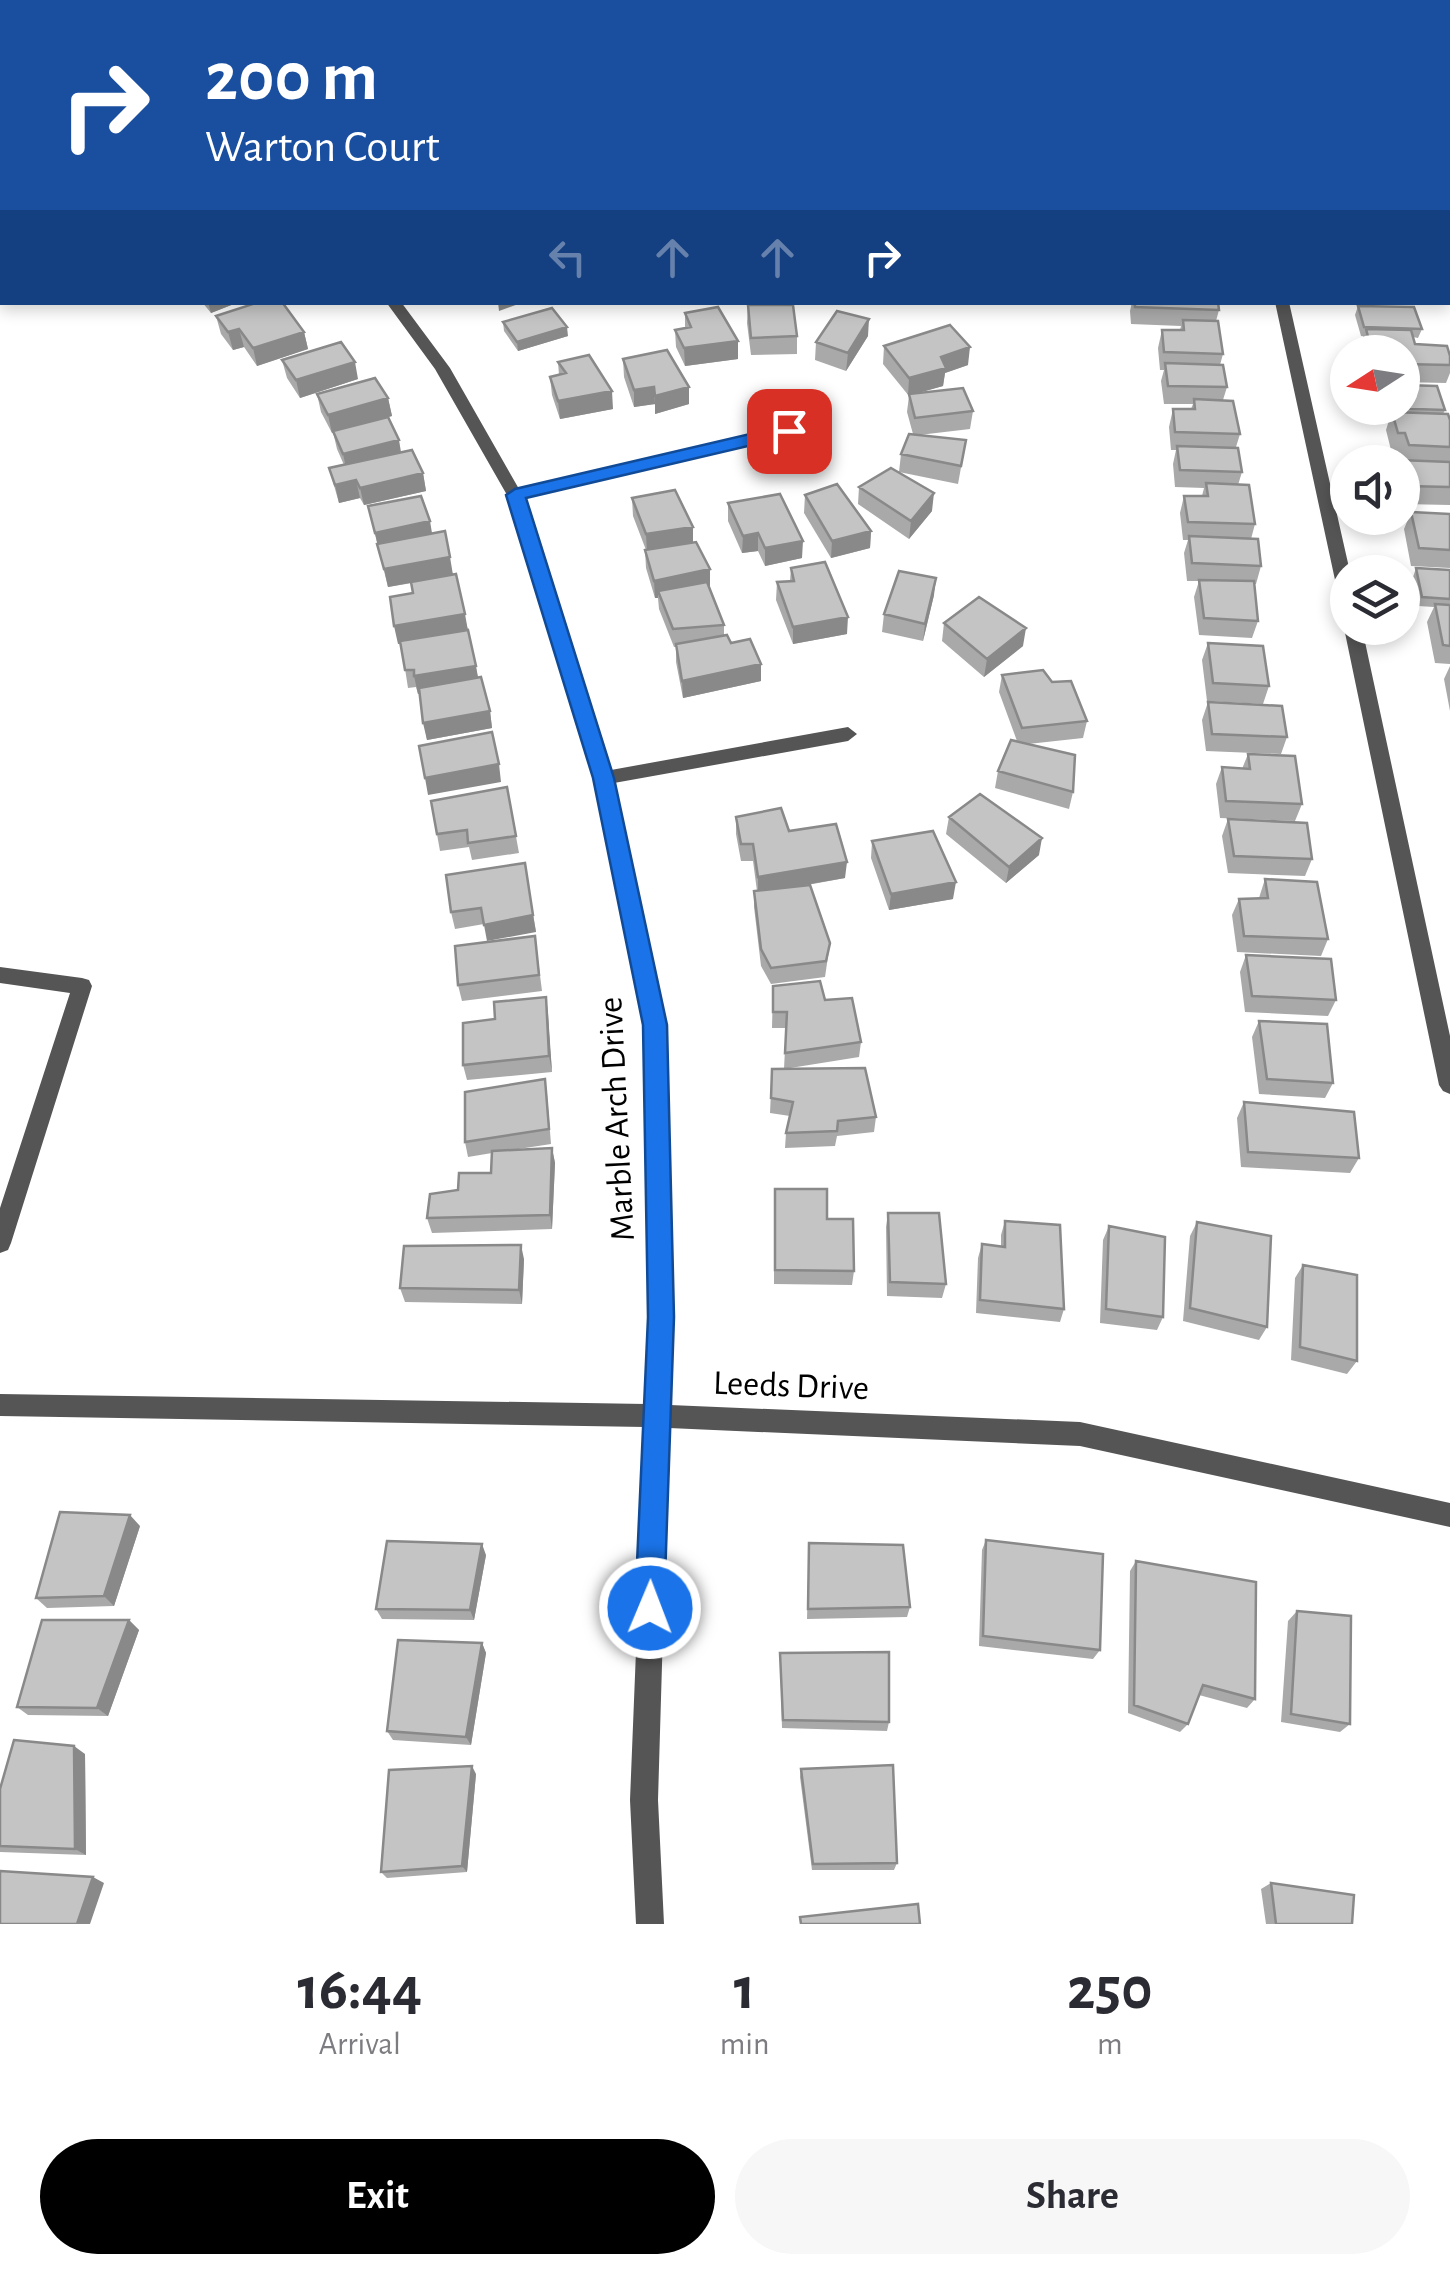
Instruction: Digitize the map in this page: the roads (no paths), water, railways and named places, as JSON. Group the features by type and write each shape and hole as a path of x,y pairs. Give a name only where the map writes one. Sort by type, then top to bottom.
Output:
{"street":[{"name":"Marble Arch Drive","path":"395,305 442,368 515,495 604,778 655,1025 661,1317 644,1800 650,1924"},
{"path":"1283,305 1337,555"},
{"path":"515,495 789,431"},
{"path":"1357,645 1450,1085"},
{"path":"604,778 848,734"},
{"path":"0,974 82,986 0,1243"},
{"name":"Leeds Drive","path":"0,1405 655,1416 1080,1434 1450,1514"}]}
